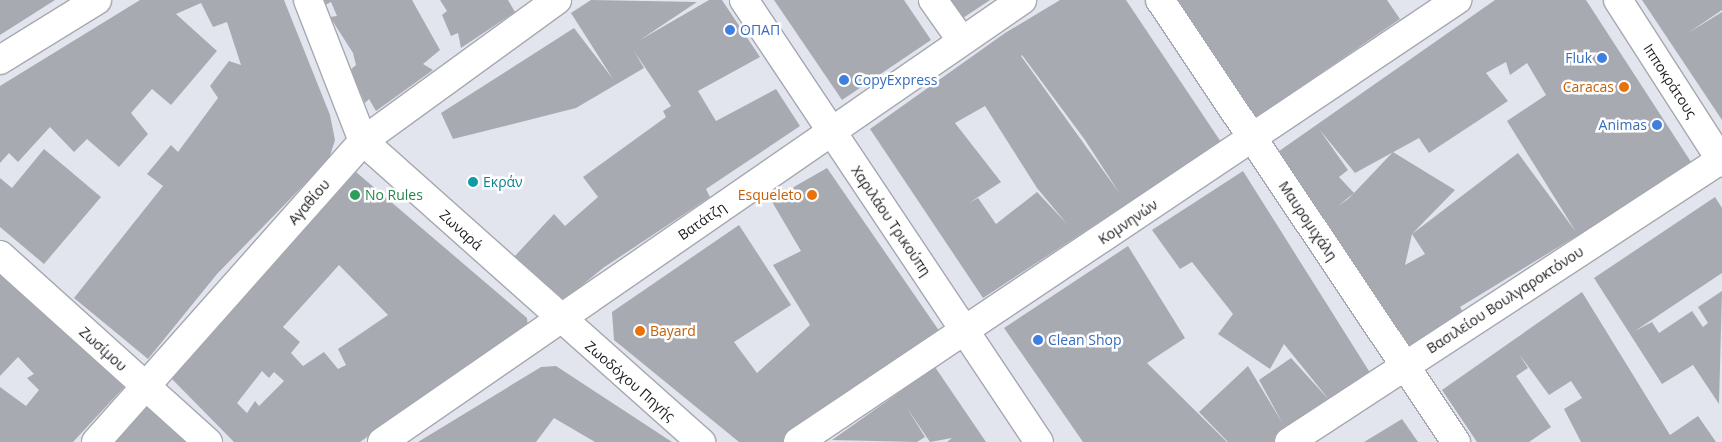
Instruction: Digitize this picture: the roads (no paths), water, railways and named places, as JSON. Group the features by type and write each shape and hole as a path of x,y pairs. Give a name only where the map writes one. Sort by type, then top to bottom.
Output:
{"street":[{"path":"0,60 97,0"},
{"name":"Ζωναρά","path":"308,0 363,140 559,320"},
{"name":"Χαριλάου Τρικούπη","path":"744,0 1039,442"},
{"path":"933,0 962,41"},
{"name":"Βατάτζη","path":"382,442 1022,0"},
{"name":"Μαυρομιχάλη","path":"1160,0 1456,442"},
{"name":"Κομνηνών","path":"798,442 1457,0"},
{"name":"Ιπποκράτους","path":"1618,0 1722,160"},
{"name":"Αγαθίου","path":"96,442 146,388 363,140 540,4"},
{"name":"Βασιλείου Βουλγαροκτόνου","path":"1289,442 1404,365 1722,160"},
{"name":"Ζωσίμου","path":"0,255 208,442"},
{"name":"Ζωοδόχου Πηγής","path":"559,320 701,442"}],"place":[{"name":"ΟΠΑΠ","path":"730,30"},
{"name":"Fluk","path":"1602,58"},
{"name":"CopyExpress","path":"844,80"},
{"name":"Caracas","path":"1624,87"},
{"name":"Animas","path":"1657,125"},
{"name":"Εκράν","path":"473,182"},
{"name":"No Rules","path":"355,195"},
{"name":"Esqueleto","path":"812,195"},
{"name":"Bayard","path":"640,331"},
{"name":"Clean Shop","path":"1038,340"}]}
